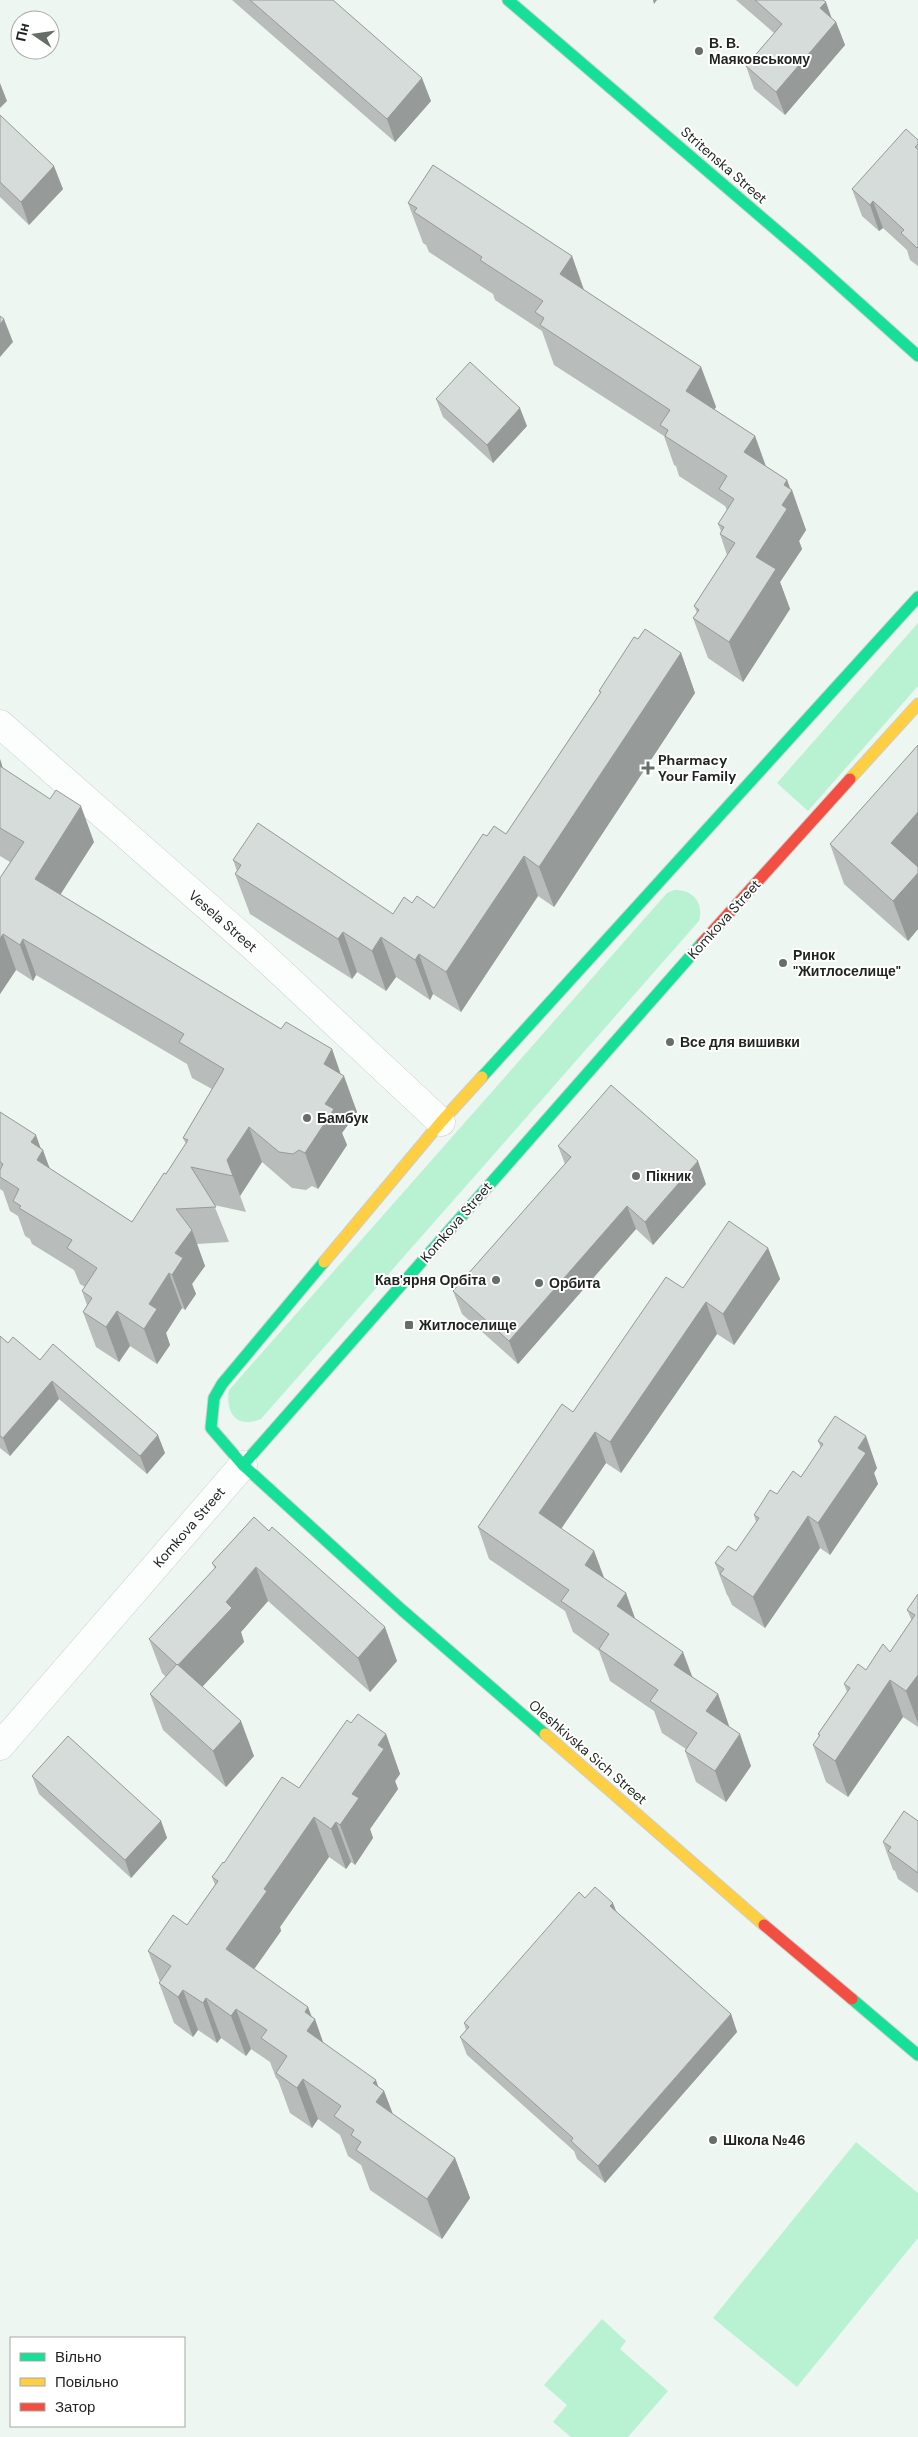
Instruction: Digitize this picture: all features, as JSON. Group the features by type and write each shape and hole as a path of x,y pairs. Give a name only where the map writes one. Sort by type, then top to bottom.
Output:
{"street":[{"name":"Stritenska Street","path":"508,0 809,258 918,356"},
{"path":"441,1122 918,598"},
{"name":"Komkova Street","path":"0,1746 243,1465 734,906 918,704"},
{"name":"Vesela Street","path":"0,724 256,950 441,1122"},
{"name":"Oleshkivska Sich Street","path":"441,1122 222,1384 214,1398 211,1412 211,1428 243,1465 402,1610 756,1918 918,2055"}],"green space":[{"path":"918,623 918,686 808,811 777,783"},
{"path":"674,890 687,892 696,898 700,908 699,921 261,1419 245,1422 234,1417 229,1406 229,1390 667,893"},
{"path":"856,2142 918,2193 918,2238 797,2387 713,2318"},
{"path":"602,2319 626,2341 620,2349 668,2391 628,2437 571,2437 553,2422 567,2405 544,2385"}],"building":[{"path":"250,0 333,0 422,78 387,119"},
{"path":"755,0 823,0 826,2 820,8 836,22 776,92 746,66 782,24"},
{"path":"0,115 54,166 21,202 0,182"},
{"path":"906,129 918,140 918,144 915,147 918,149 917,248 901,233 904,230 873,201 870,205 852,189"},
{"path":"433,165 572,256 560,274 701,367 686,391 755,436 744,452 787,480 784,485 792,490 782,505 787,509 756,557 776,569 729,642 693,618 699,610 694,606 735,543 720,534 724,527 718,524 734,499 719,489 727,476 665,436 668,430 660,425 670,410 540,325 544,318 535,312 543,301 480,260 482,257 414,212 417,208 408,203"},
{"path":"0,316 4,319 0,324"},
{"path":"470,362 520,408 487,445 436,399"},
{"path":"645,629 681,653 539,867 524,856 446,972 419,954 415,960 381,937 372,951 343,932 338,939 235,874 241,865 233,860 258,823 393,914 404,897 412,903 417,896 434,908 483,834 487,836 494,826 506,834 601,692 599,691 634,637 638,639"},
{"path":"918,745 918,812 891,843 918,867 918,873 893,901 830,844"},
{"path":"0,766 50,799 56,790 81,806 35,879 281,1029 286,1022 332,1049 324,1064 344,1076 325,1104 334,1109 305,1153 299,1150 293,1154 279,1152 249,1127 227,1160 233,1176 191,1167 216,1207 176,1209 192,1230 175,1253 183,1258 172,1275 169,1273 149,1304 157,1309 144,1329 117,1311 106,1327 83,1312 92,1298 82,1291 97,1268 67,1248 72,1240 19,1208 21,1206 13,1201 19,1189 0,1177 0,1170 3,1164 0,1162 0,1112 36,1135 31,1142 43,1150 37,1160 132,1222 188,1140 183,1138 224,1069 179,1042 184,1034 23,939 20,945 3,934 0,939 0,878 24,842 0,828"},
{"path":"611,1085 698,1161 645,1222 627,1206 509,1341 453,1291 571,1157 558,1146"},
{"path":"729,1221 768,1248 723,1314 706,1302 610,1442 595,1432 539,1513 594,1551 585,1565 626,1593 617,1606 683,1652 674,1665 718,1694 706,1711 740,1734 715,1771 685,1751 697,1733 650,1701 658,1690 599,1649 609,1634 561,1601 569,1590 478,1527 562,1404 573,1412 666,1277 683,1288"},
{"path":"0,1336 8,1343 13,1337 40,1360 53,1344 158,1435 140,1456 52,1381 3,1438 0,1436"},
{"path":"835,1416 866,1436 858,1448 866,1453 818,1523 808,1516 753,1597 720,1574 724,1569 715,1563 728,1546 736,1551 759,1518 754,1515 770,1490 777,1494 793,1471 801,1477 823,1444 818,1441"},
{"path":"254,1517 269,1531 272,1527 385,1627 358,1658 256,1567 226,1602 232,1608 178,1665 149,1639 216,1567 212,1563"},
{"path":"918,1594 918,1675 906,1691 890,1680 835,1761 813,1745 820,1735 818,1734 850,1688 844,1684 858,1664 866,1670 883,1644 890,1652 915,1615 907,1610"},
{"path":"177,1664 241,1721 213,1751 150,1694"},
{"path":"358,1714 386,1734 378,1745 384,1749 352,1794 359,1798 340,1825 336,1822 331,1829 314,1817 264,1889 267,1891 226,1949 308,2007 305,2012 315,2019 307,2031 376,2080 373,2083 384,2091 376,2102 455,2158 427,2199 356,2150 361,2142 351,2135 354,2130 334,2116 341,2106 303,2079 297,2088 276,2073 287,2056 261,2038 267,2030 236,2009 231,2016 206,1998 203,2003 183,1990 178,1997 159,1983 171,1966 148,1951 173,1915 187,1925 218,1881 212,1877 224,1863 282,1777 299,1788 347,1720 351,1723"},
{"path":"68,1736 161,1821 125,1860 32,1776"},
{"path":"904,1811 918,1821 918,1873 888,1851 891,1847 883,1842"},
{"path":"595,1887 613,1903 610,1906 731,2014 598,2166 571,2141 573,2138 460,2037 469,2027 464,2023 579,1892 585,1898"}],"traffic: fast":[{"path":"508,0 809,258 918,356"},
{"path":"482,1077 918,597"},
{"path":"243,1465 702,943"},
{"path":"324,1262 222,1384 214,1398 211,1428 243,1465 402,1610 545,1734"},
{"path":"852,1999 918,2055"}],"traffic: slow":[{"path":"850,779 918,704"},
{"path":"324,1262 441,1122 482,1077"},
{"path":"545,1734 764,1925"}],"traffic: jam":[{"path":"702,943 850,779"},
{"path":"764,1925 852,1999"}],"place":[{"name":"В. В. Маяковському","path":"699,51"},
{"name":"Pharmacy Your Family","path":"648,768"},
{"name":"Ринок \"Житлоселище\"","path":"783,963"},
{"name":"Все для вишивки","path":"670,1042"},
{"name":"Бамбук","path":"307,1118"},
{"name":"Пікник","path":"636,1176"},
{"name":"Кав'ярня Орбіта","path":"496,1280"},
{"name":"Орбита","path":"539,1283"},
{"name":"Житлоселище","path":"409,1325"},
{"name":"Школа №46","path":"713,2140"}]}
